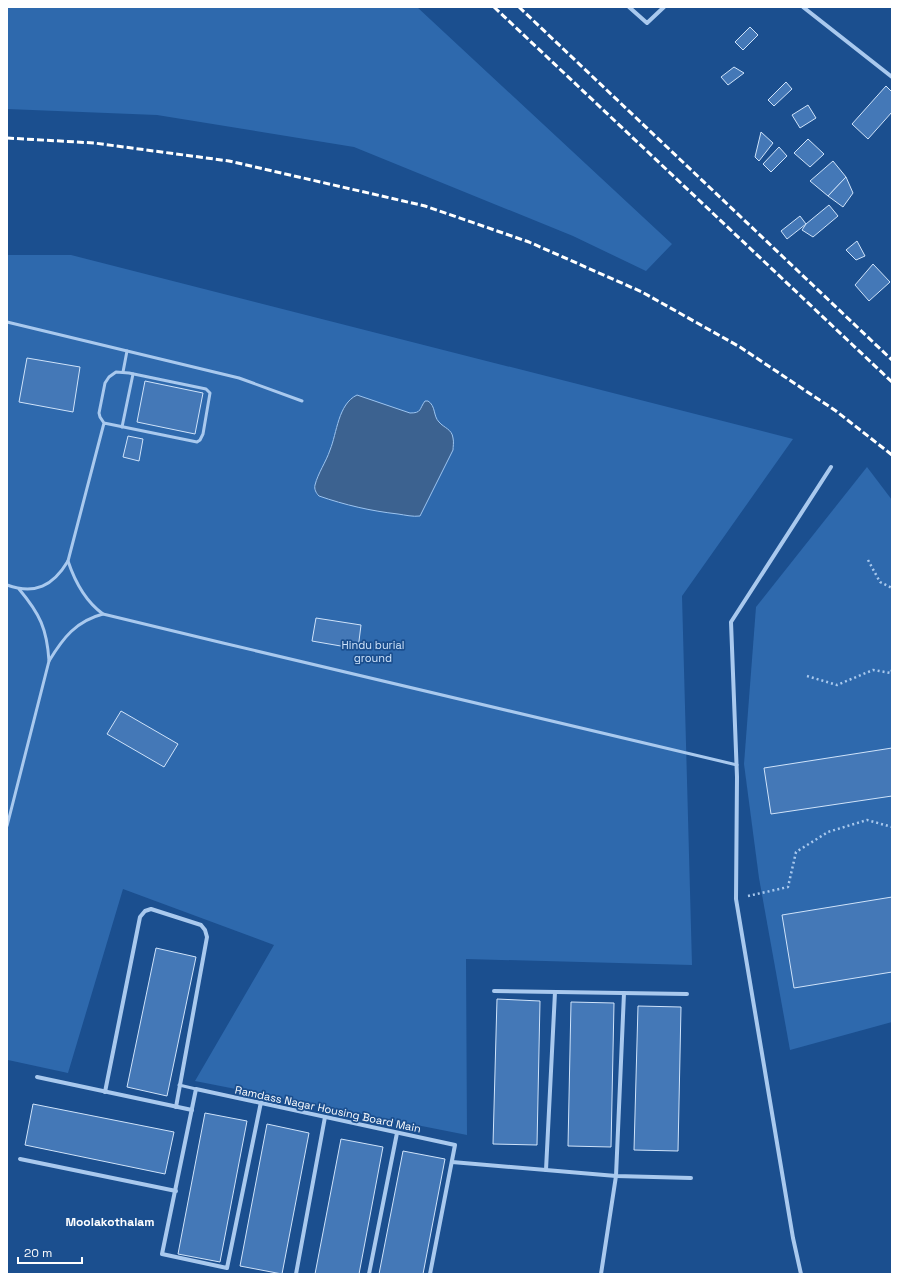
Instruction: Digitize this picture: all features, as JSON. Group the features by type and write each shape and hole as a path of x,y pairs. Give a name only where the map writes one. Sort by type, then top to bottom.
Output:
{"street":[{"path":"629,7 647,23 664,7"},
{"path":"803,7 892,77"},
{"path":"801,1274 792,1230 736,899 737,765 731,622 831,467"},
{"path":"105,1092 140,917 144,911 151,909 201,925 205,930 207,937 176,1107"},
{"path":"494,991 687,994"},
{"path":"546,1170 555,992"},
{"path":"601,1274 616,1176 624,993"},
{"path":"37,1077 192,1110"},
{"path":"196,1090 162,1254 227,1268 261,1102"},
{"name":"Ramdass Nagar Housing Board Main","path":"196,1090 261,1102 455,1146 452,1162"},
{"path":"296,1274 324,1117"},
{"path":"369,1274 397,1133"},
{"path":"20,1159 176,1191"},
{"path":"430,1274 452,1162 616,1176 690,1178"}],"lane":[{"path":"7,322 239,378 302,400"},
{"path":"123,372 128,351"},
{"path":"116,372 123,372 206,389 209,391 210,396 203,434 200,440 193,441 104,423 101,420 99,413 105,383 109,377 116,372"},
{"path":"122,427 133,374"},
{"path":"7,585 19,589 40,587 51,582 58,576 68,561 104,423"},
{"path":"68,561 72,574 86,598 103,614 223,644 737,765"},
{"path":"19,589 32,605 43,627 49,661"},
{"path":"7,826 49,661 62,642 80,624 90,617 103,614"},
{"path":"179,1085 196,1090"}],"path":[{"path":"868,560 880,582 892,588"},
{"path":"807,676 837,685 872,670 891,673 892,670"},
{"path":"736,899 788,887 796,852 828,832 868,820 892,827"}],"green space":[{"path":"7,7 417,7 672,244 646,271 573,236 354,147 157,115 7,109"},
{"name":"Hindu burial ground","path":"7,255 71,255 793,439 682,596 692,965 466,959 467,1135 195,1081 274,945 123,889 68,1073 8,1060 7,1062"},
{"path":"867,467 892,500 892,1022 790,1050 759,878 744,764 756,607"}],"shaded area":[{"path":"357,395 410,413 420,410 425,401 428,401 431,403 437,420 451,433 453,450 420,516 409,516 358,507 319,496 316,492 316,481 330,450 342,412 351,399"}],"building":[{"path":"750,27 758,35 743,50 735,42"},
{"path":"734,67 744,73 728,85 721,77"},
{"path":"786,82 792,89 774,106 768,100"},
{"path":"886,86 892,92 892,112 868,139 852,124"},
{"path":"808,105 816,118 800,128 792,115"},
{"path":"761,132 773,143 759,161 755,157"},
{"path":"808,139 824,154 810,167 794,153"},
{"path":"779,147 787,156 771,172 763,164"},
{"path":"833,161 846,177 828,196 810,181"},
{"path":"846,177 853,193 843,207 828,196"},
{"path":"829,205 838,216 813,237 802,230 806,224"},
{"path":"800,216 806,224 787,239 781,231"},
{"path":"857,241 865,256 856,260 846,250"},
{"path":"873,264 890,282 869,301 855,285"},
{"path":"27,358 80,367 73,412 19,402"},
{"path":"145,381 203,393 195,434 137,422"},
{"path":"128,436 143,439 139,461 123,457"},
{"path":"316,618 361,625 358,649 312,641"},
{"path":"121,711 178,744 164,767 107,734"},
{"path":"892,748 892,796 771,814 764,768"},
{"path":"892,897 892,972 794,988 782,915"},
{"path":"156,948 196,957 167,1096 127,1087"},
{"path":"497,999 540,1001 537,1145 493,1144"},
{"path":"571,1002 614,1003 611,1147 568,1146"},
{"path":"638,1006 681,1007 678,1151 634,1150"},
{"path":"33,1104 174,1132 165,1174 25,1145"},
{"path":"205,1113 247,1121 220,1262 178,1254"},
{"path":"267,1124 309,1133 282,1274 240,1266"},
{"path":"341,1139 383,1147 359,1274 315,1274"},
{"path":"403,1151 445,1159 423,1274 379,1274"}],"railway":[{"path":"494,7 892,382"},
{"path":"519,7 892,360"},
{"path":"7,138 94,143 229,161 425,206 529,242 642,292 740,347 836,411 892,455"}],"district":[{"name":"Moolakothalam","path":"110,1222"}]}
